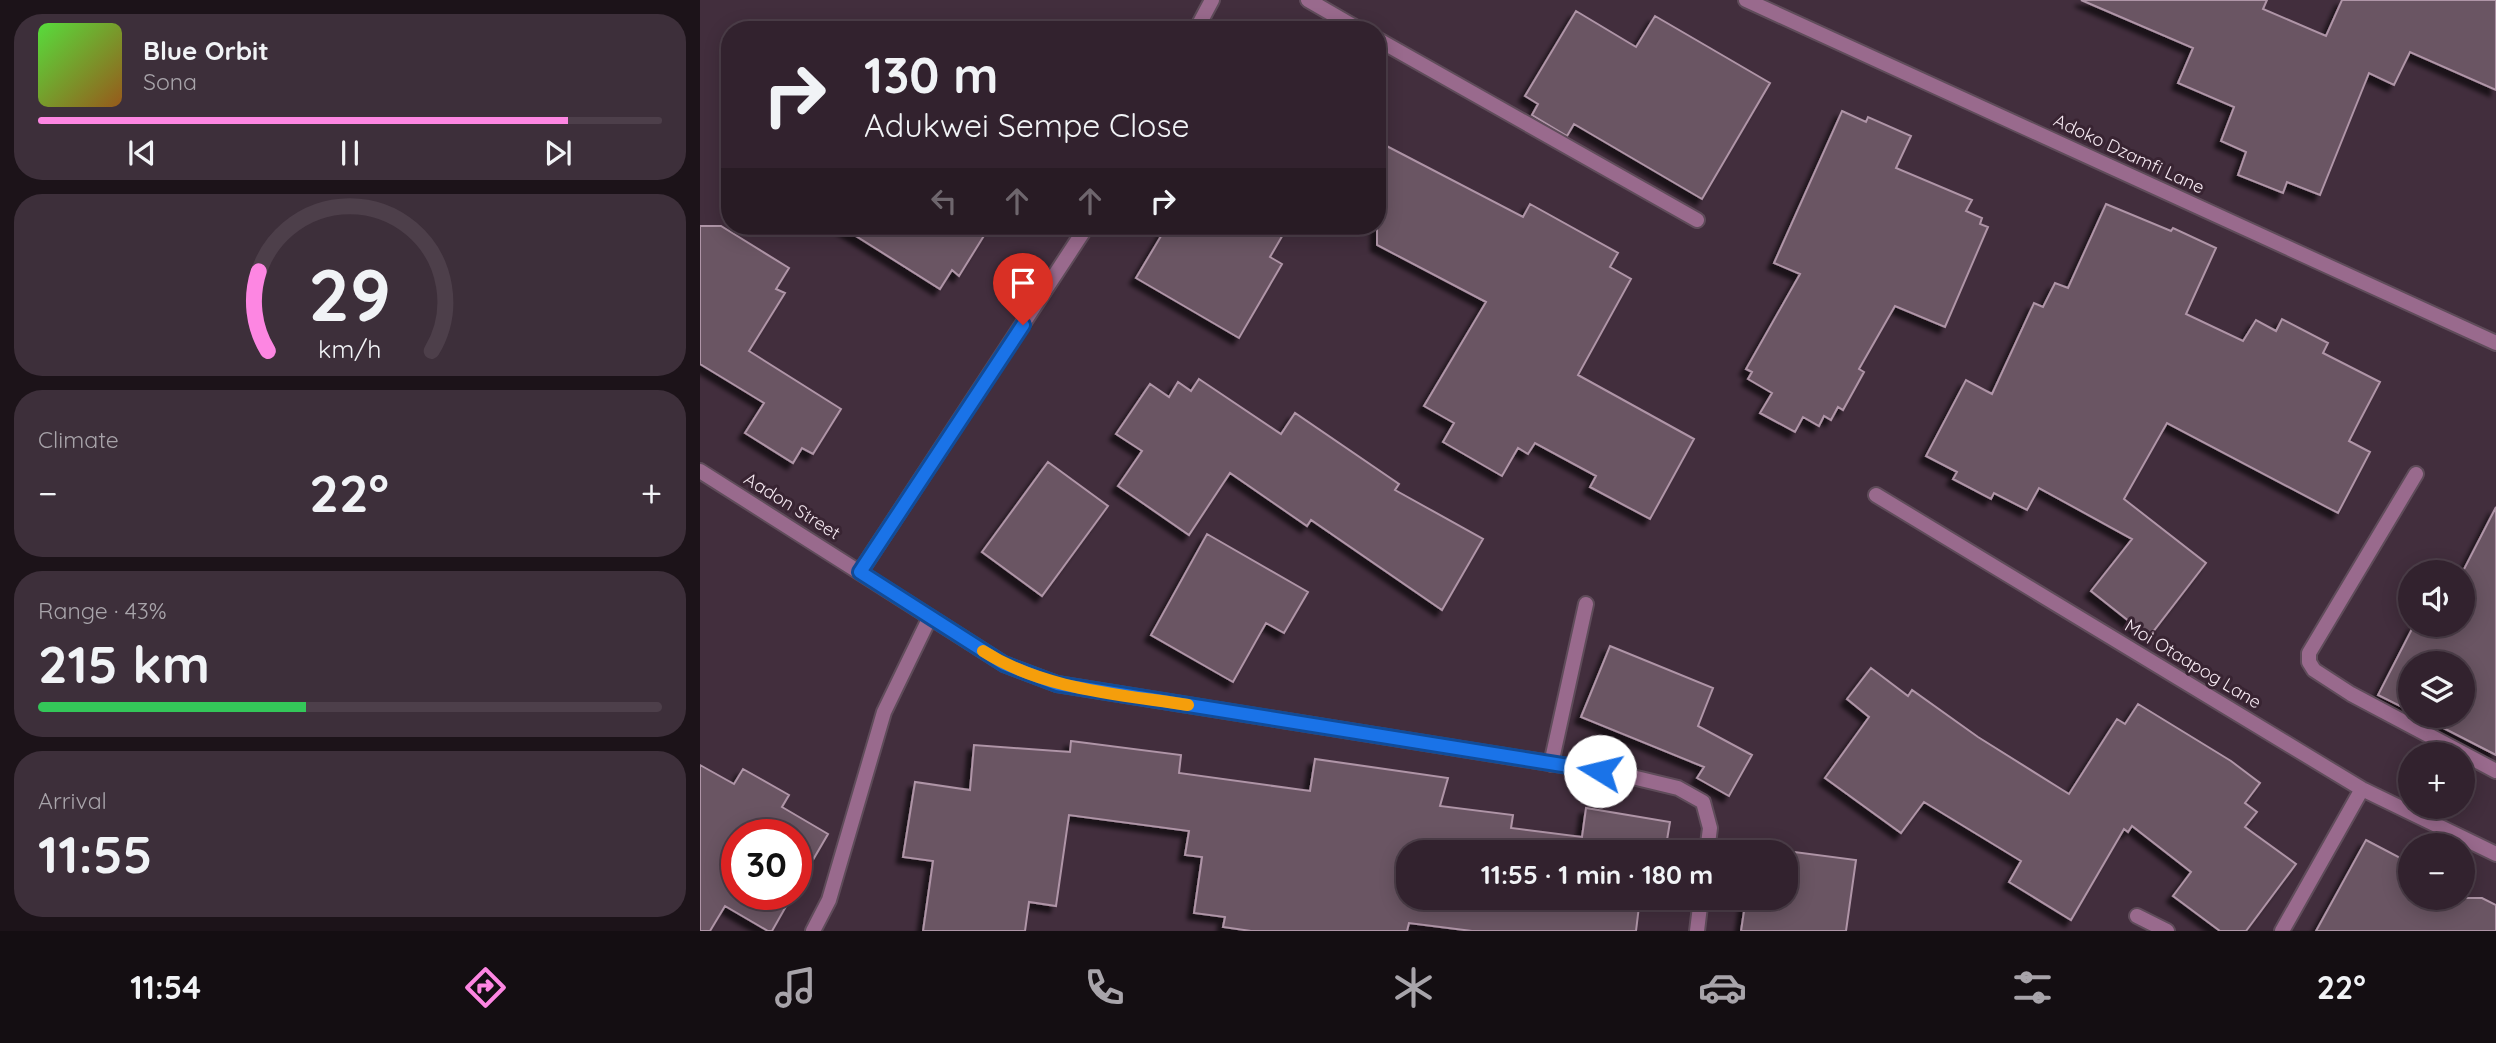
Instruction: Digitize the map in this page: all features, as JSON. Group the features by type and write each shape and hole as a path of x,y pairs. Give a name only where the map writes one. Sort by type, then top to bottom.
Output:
{"street":[{"path":"1201,21 1212,0"},
{"path":"1308,0 1344,21"},
{"name":"Adoko Dzamfi Lane","path":"1746,0 2496,343"},
{"path":"1386,44 1697,220"},
{"path":"860,572 1081,235"},
{"name":"Aadon Street","path":"700,471 1004,664 1057,684 1624,775 1678,788 1703,802 1710,828 1708,840"},
{"path":"2416,474 2309,653 2309,662 2314,670 2351,694 2496,771"},
{"name":"Moi Otaapog Lane","path":"1876,495 2362,789 2496,854"},
{"path":"1551,764 1587,604"},
{"path":"813,931 829,900 884,712 930,617"},
{"path":"2282,931 2362,789"},
{"path":"1697,931 1700,910"},
{"path":"2137,916 2167,931"}],"building":[{"path":"2081,0 2267,0 2263,9 2326,36 2342,0 2496,0 2496,90 2410,52 2394,85 2369,73 2320,195 2287,182 2283,193 2238,175 2246,152 2221,141 2234,107 2178,83 2193,48"},
{"path":"1576,11 1636,47 1655,16 1770,83 1702,199 1574,124 1567,136 1532,115 1538,104 1525,96"},
{"path":"1842,111 1866,122 1868,117 1911,136 1896,168 1972,200 1966,211 1982,218 1980,224 1988,227 1945,327 1895,306 1859,369 1864,372 1843,410 1838,407 1831,420 1824,416 1819,426 1803,417 1795,432 1760,413 1772,393 1748,379 1752,372 1746,369 1800,274 1774,263"},
{"path":"1386,146 1523,217 1530,204 1618,253 1610,267 1631,279 1578,375 1694,439 1650,519 1590,487 1596,476 1535,443 1528,454 1518,448 1502,476 1443,442 1454,423 1424,406 1486,302 1377,245 1377,235 1386,235"},
{"path":"2106,204 2171,231 2173,228 2216,248 2186,314 2243,341 2256,320 2276,331 2282,319 2328,343 2323,353 2380,382 2349,441 2370,452 2338,513 2167,423 2124,499 2206,563 2149,637 2091,591 2132,539 2039,488 2027,510 1994,493 1991,499 1953,479 1957,472 1926,456 1966,380 1992,394 2034,303 2043,307 2055,283 2068,288"},
{"path":"700,226 721,226 721,235 736,235 789,268 776,289 785,293 749,351 841,409 813,454 802,448 793,463 745,433 764,403 700,364"},
{"path":"854,235 984,235 959,276 952,270 940,289"},
{"path":"1162,235 1283,235 1270,257 1282,264 1239,338 1136,278"},
{"path":"1199,379 1281,434 1295,413 1399,484 1395,490 1483,539 1442,610 1311,520 1307,526 1230,473 1189,535 1118,486 1142,451 1116,434 1150,384 1169,397 1178,382 1191,391"},
{"path":"1048,462 1108,506 1042,596 982,552"},
{"path":"2496,507 2496,755 2443,728 2475,728 2475,651 2401,651 2408,637 2475,637 2475,560 2469,560"},
{"path":"1207,534 1308,592 1284,633 1266,623 1233,682 1151,635"},
{"path":"1610,646 1713,688 1698,726 1752,755 1729,796 1697,778 1704,767 1581,717"},
{"path":"2398,656 2398,705 2378,695"},
{"path":"1871,668 1908,696 1912,690 1978,737 2069,794 2117,719 2125,724 2138,704 2231,761 2260,783 2245,803 2257,812 2245,827 2296,864 2246,931 2220,931 2173,896 2191,872 2132,826 2128,832 2124,829 2071,920 2009,882 2021,861 1924,802 1901,833 1825,778 1869,717 1847,699"},
{"path":"1071,741 1181,755 1179,773 1310,791 1315,759 1448,778 1440,806 1513,815 1511,828 1582,837 1586,808 1670,822 1667,840 1396,840 1396,910 1639,910 1636,931 1472,931 1409,923 1407,931 1251,931 1223,927 1225,917 1194,913 1202,857 1185,855 1189,831 1069,815 1056,906 1029,902 1025,931 923,931 933,861 903,857 915,782 970,790 974,745 1070,752"},
{"path":"700,765 734,784 743,769 789,795 782,807 802,819 721,819 723,910 710,931 700,931"},
{"path":"812,825 828,834 812,862"},
{"path":"2366,840 2398,857 2398,910 2475,910 2475,898 2482,898 2496,905 2496,931 2316,931"},
{"path":"1798,852 1856,860 1846,931 1741,931 1744,910 1798,910"},
{"path":"732,910 784,910 772,931"}],"slow traffic":[{"path":"983,651 1004,664 1057,684 1188,705"}],"route":[{"path":"1023,325 860,572 1004,664 1057,684 1600,771"}]}
